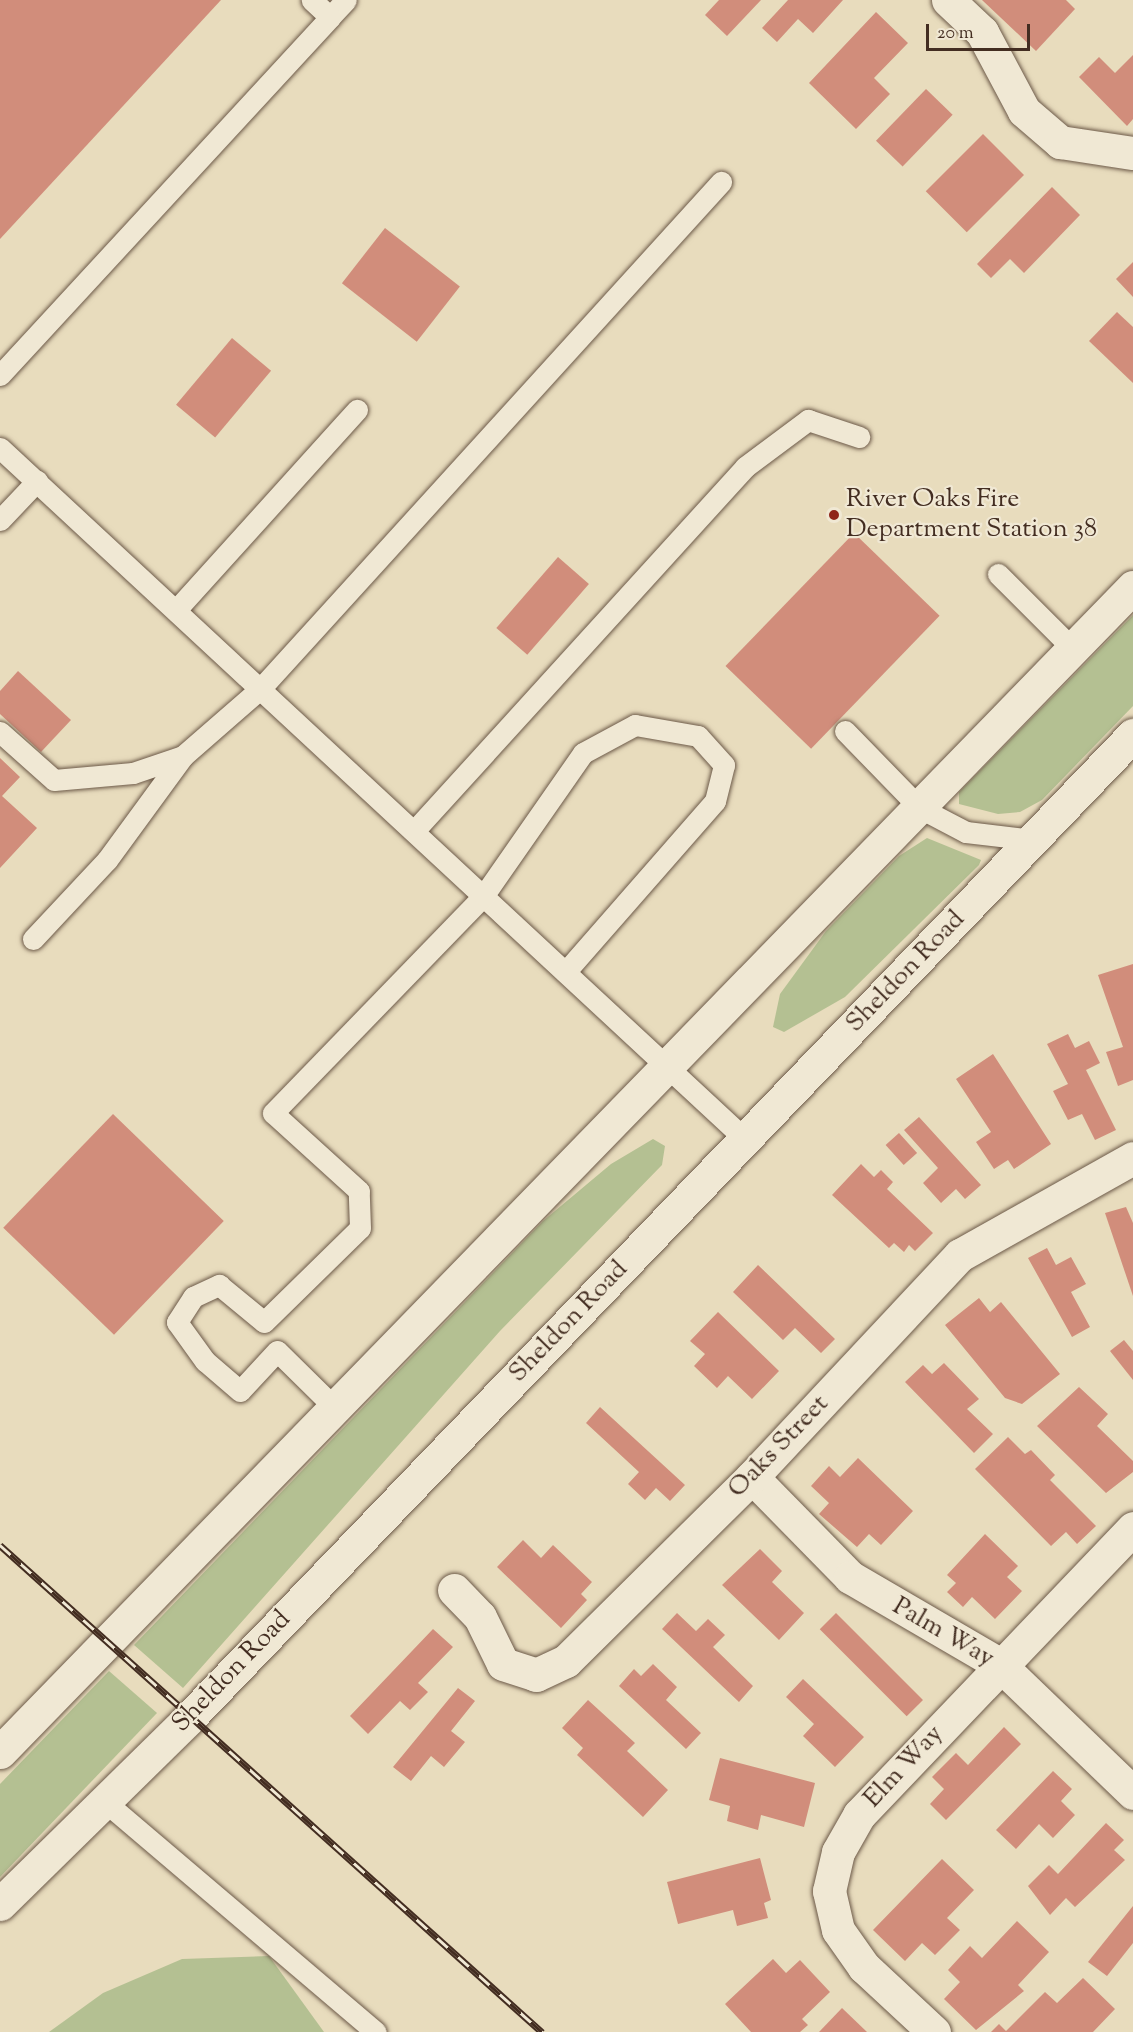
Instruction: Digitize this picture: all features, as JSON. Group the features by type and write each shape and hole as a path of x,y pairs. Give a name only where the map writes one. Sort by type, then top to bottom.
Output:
{"main road":[{"path":"948,0 982,32 1023,111 1060,142 1131,154"},
{"path":"0,1752 333,1407 671,1068 1133,587"},
{"name":"Sheldon Road","path":"0,1904 103,1800 189,1718 1133,735"},
{"name":"Oaks Street","path":"454,1590 480,1617 503,1664 520,1672 548,1672 582,1646 752,1477 960,1255 1133,1158"},
{"name":"Palm Way","path":"752,1477 850,1576 999,1664 1133,1793"},
{"name":"Elm Way","path":"933,2032 850,1950 832,1911 831,1872 859,1815 999,1664 1133,1528"}],"lane":[{"path":"312,0 330,17"},
{"path":"0,375 346,0"},
{"path":"33,939 106,860 183,756 261,688 721,182"},
{"path":"176,610 357,410"},
{"path":"414,831 745,467 807,420 859,436"},
{"path":"0,448 745,1139"},
{"path":"0,520 37,482"},
{"path":"998,574 1073,649"},
{"path":"264,1322 360,1228 359,1191 273,1113 484,895 583,753 635,725 698,736 724,765 715,801 566,971"},
{"path":"845,731 920,808 966,832 1033,840"},
{"path":"0,732 54,780 133,773 183,756"},
{"path":"277,1351 240,1391 205,1361 177,1322 193,1297 219,1285 264,1322 277,1351 333,1407"},
{"path":"103,1800 376,2032"}],"green space":[{"path":"1133,615 1133,706 1042,800 1020,812 998,814 959,804 959,792"},
{"path":"927,838 981,860 979,865 845,997 784,1032 773,1027 780,994 826,931 899,856"},
{"path":"653,1139 665,1146 662,1165 500,1331 183,1688 134,1645 543,1221 611,1164"},
{"path":"109,1671 157,1713 0,1877 0,1784"},
{"path":"269,1956 324,2032 49,2032 103,1993 182,1959"}],"building":[{"path":"0,0 221,0 0,239"},
{"path":"719,0 761,0 727,36 705,15"},
{"path":"788,0 843,0 813,33 798,19 777,42 762,28"},
{"path":"982,0 1066,0 1075,9 1036,51"},
{"path":"876,12 908,43 874,78 890,94 856,129 809,83"},
{"path":"1133,55 1133,119 1127,126 1079,77 1099,57 1115,73"},
{"path":"926,89 953,115 903,166 876,141"},
{"path":"983,134 1024,175 967,232 926,191"},
{"path":"1052,187 1080,215 1024,273 1010,259 991,278 977,264"},
{"path":"385,228 460,286 417,342 342,283"},
{"path":"1133,262 1133,297 1116,279"},
{"path":"1117,312 1133,327 1133,383 1089,341"},
{"path":"232,338 271,371 215,437 176,405"},
{"path":"854,533 940,616 811,749 725,666"},
{"path":"558,557 589,584 527,655 496,628"},
{"path":"18,671 71,720 41,752 0,714 0,691"},
{"path":"0,758 20,777 2,796 37,828 0,868"},
{"path":"1133,964 1133,1080 1118,1086 1106,1052 1123,1047 1098,975"},
{"path":"1068,1034 1075,1048 1089,1041 1100,1063 1086,1070 1116,1130 1095,1140 1082,1114 1068,1120 1053,1091 1068,1084 1047,1044"},
{"path":"993,1054 1051,1144 1014,1169 1008,1160 994,1169 976,1142 991,1132 956,1079"},
{"path":"113,1114 224,1221 114,1335 3,1228"},
{"path":"919,1117 981,1185 965,1199 956,1189 941,1203 923,1183 938,1168 904,1130"},
{"path":"899,1133 917,1153 904,1165 886,1145"},
{"path":"861,1164 874,1177 881,1170 893,1182 887,1189 933,1233 915,1251 909,1245 904,1252 894,1243 889,1248 832,1195"},
{"path":"1126,1207 1133,1223 1133,1296 1105,1213"},
{"path":"1047,1248 1056,1265 1071,1257 1086,1284 1071,1292 1090,1327 1072,1337 1028,1258"},
{"path":"758,1265 835,1339 821,1353 795,1328 783,1340 733,1292"},
{"path":"979,1298 990,1312 1001,1302 1060,1374 1022,1404 1005,1398 945,1325"},
{"path":"718,1312 779,1371 752,1399 728,1376 717,1388 694,1366 705,1354 690,1341"},
{"path":"1124,1340 1133,1351 1133,1380 1110,1351"},
{"path":"944,1363 979,1399 967,1409 993,1434 974,1453 905,1382 923,1365 932,1374"},
{"path":"1079,1387 1108,1414 1097,1426 1133,1461 1133,1472 1106,1493 1037,1426"},
{"path":"600,1407 685,1485 670,1501 656,1488 645,1500 628,1484 639,1472 586,1423"},
{"path":"1008,1437 1025,1454 1031,1450 1055,1475 1050,1480 1096,1526 1077,1544 1066,1532 1051,1546 975,1469"},
{"path":"858,1458 913,1511 881,1545 869,1534 857,1547 819,1514 829,1503 811,1486 829,1466 840,1477"},
{"path":"985,1534 1018,1566 1007,1577 1022,1591 995,1619 972,1597 963,1607 947,1592 956,1583 947,1575"},
{"path":"523,1540 541,1558 553,1545 592,1582 581,1594 587,1600 561,1628 497,1567"},
{"path":"760,1549 782,1571 772,1582 804,1613 779,1640 722,1585"},
{"path":"677,1613 696,1631 708,1619 725,1635 713,1647 753,1686 739,1702 662,1629"},
{"path":"836,1613 923,1700 907,1716 820,1629"},
{"path":"433,1629 453,1647 418,1683 428,1692 410,1710 400,1701 368,1734 350,1716"},
{"path":"653,1664 677,1687 666,1700 701,1733 686,1749 619,1686 634,1669 641,1676"},
{"path":"803,1679 864,1737 835,1767 803,1736 814,1724 786,1697"},
{"path":"458,1688 475,1701 451,1731 465,1742 444,1767 431,1756 411,1781 393,1767"},
{"path":"588,1700 635,1743 627,1751 668,1790 643,1817 577,1755 583,1748 562,1728"},
{"path":"1004,1727 1021,1744 946,1820 930,1804 944,1789 932,1777 956,1753 968,1765"},
{"path":"720,1758 815,1783 804,1827 761,1815 758,1830 727,1821 730,1806 709,1800"},
{"path":"1053,1771 1072,1789 1061,1801 1075,1815 1053,1838 1039,1824 1016,1849 996,1830"},
{"path":"1106,1823 1124,1840 1114,1850 1125,1860 1075,1907 1066,1898 1050,1915 1028,1886 1049,1865 1058,1874"},
{"path":"760,1858 771,1900 764,1903 768,1918 737,1926 733,1910 678,1924 667,1882"},
{"path":"942,1859 974,1890 947,1918 960,1930 935,1955 922,1943 905,1961 873,1930"},
{"path":"1133,1906 1133,1943 1107,1976 1088,1962"},
{"path":"1017,1921 1049,1952 1018,1985 1024,1991 976,2030 944,1999 960,1982 948,1970 970,1946 982,1958"},
{"path":"773,1959 786,1973 800,1960 830,1992 802,2019 808,2025 800,2032 751,2032 725,2004"},
{"path":"1083,1978 1115,2009 1093,2032 991,2032 999,2024 1006,2031 1045,1992 1057,2003"},
{"path":"842,2008 867,2032 819,2032"}],"railway":[{"path":"0,1545 542,2032"}],"place":[{"name":"River Oaks Fire Department Station 38","path":"834,515"}]}
